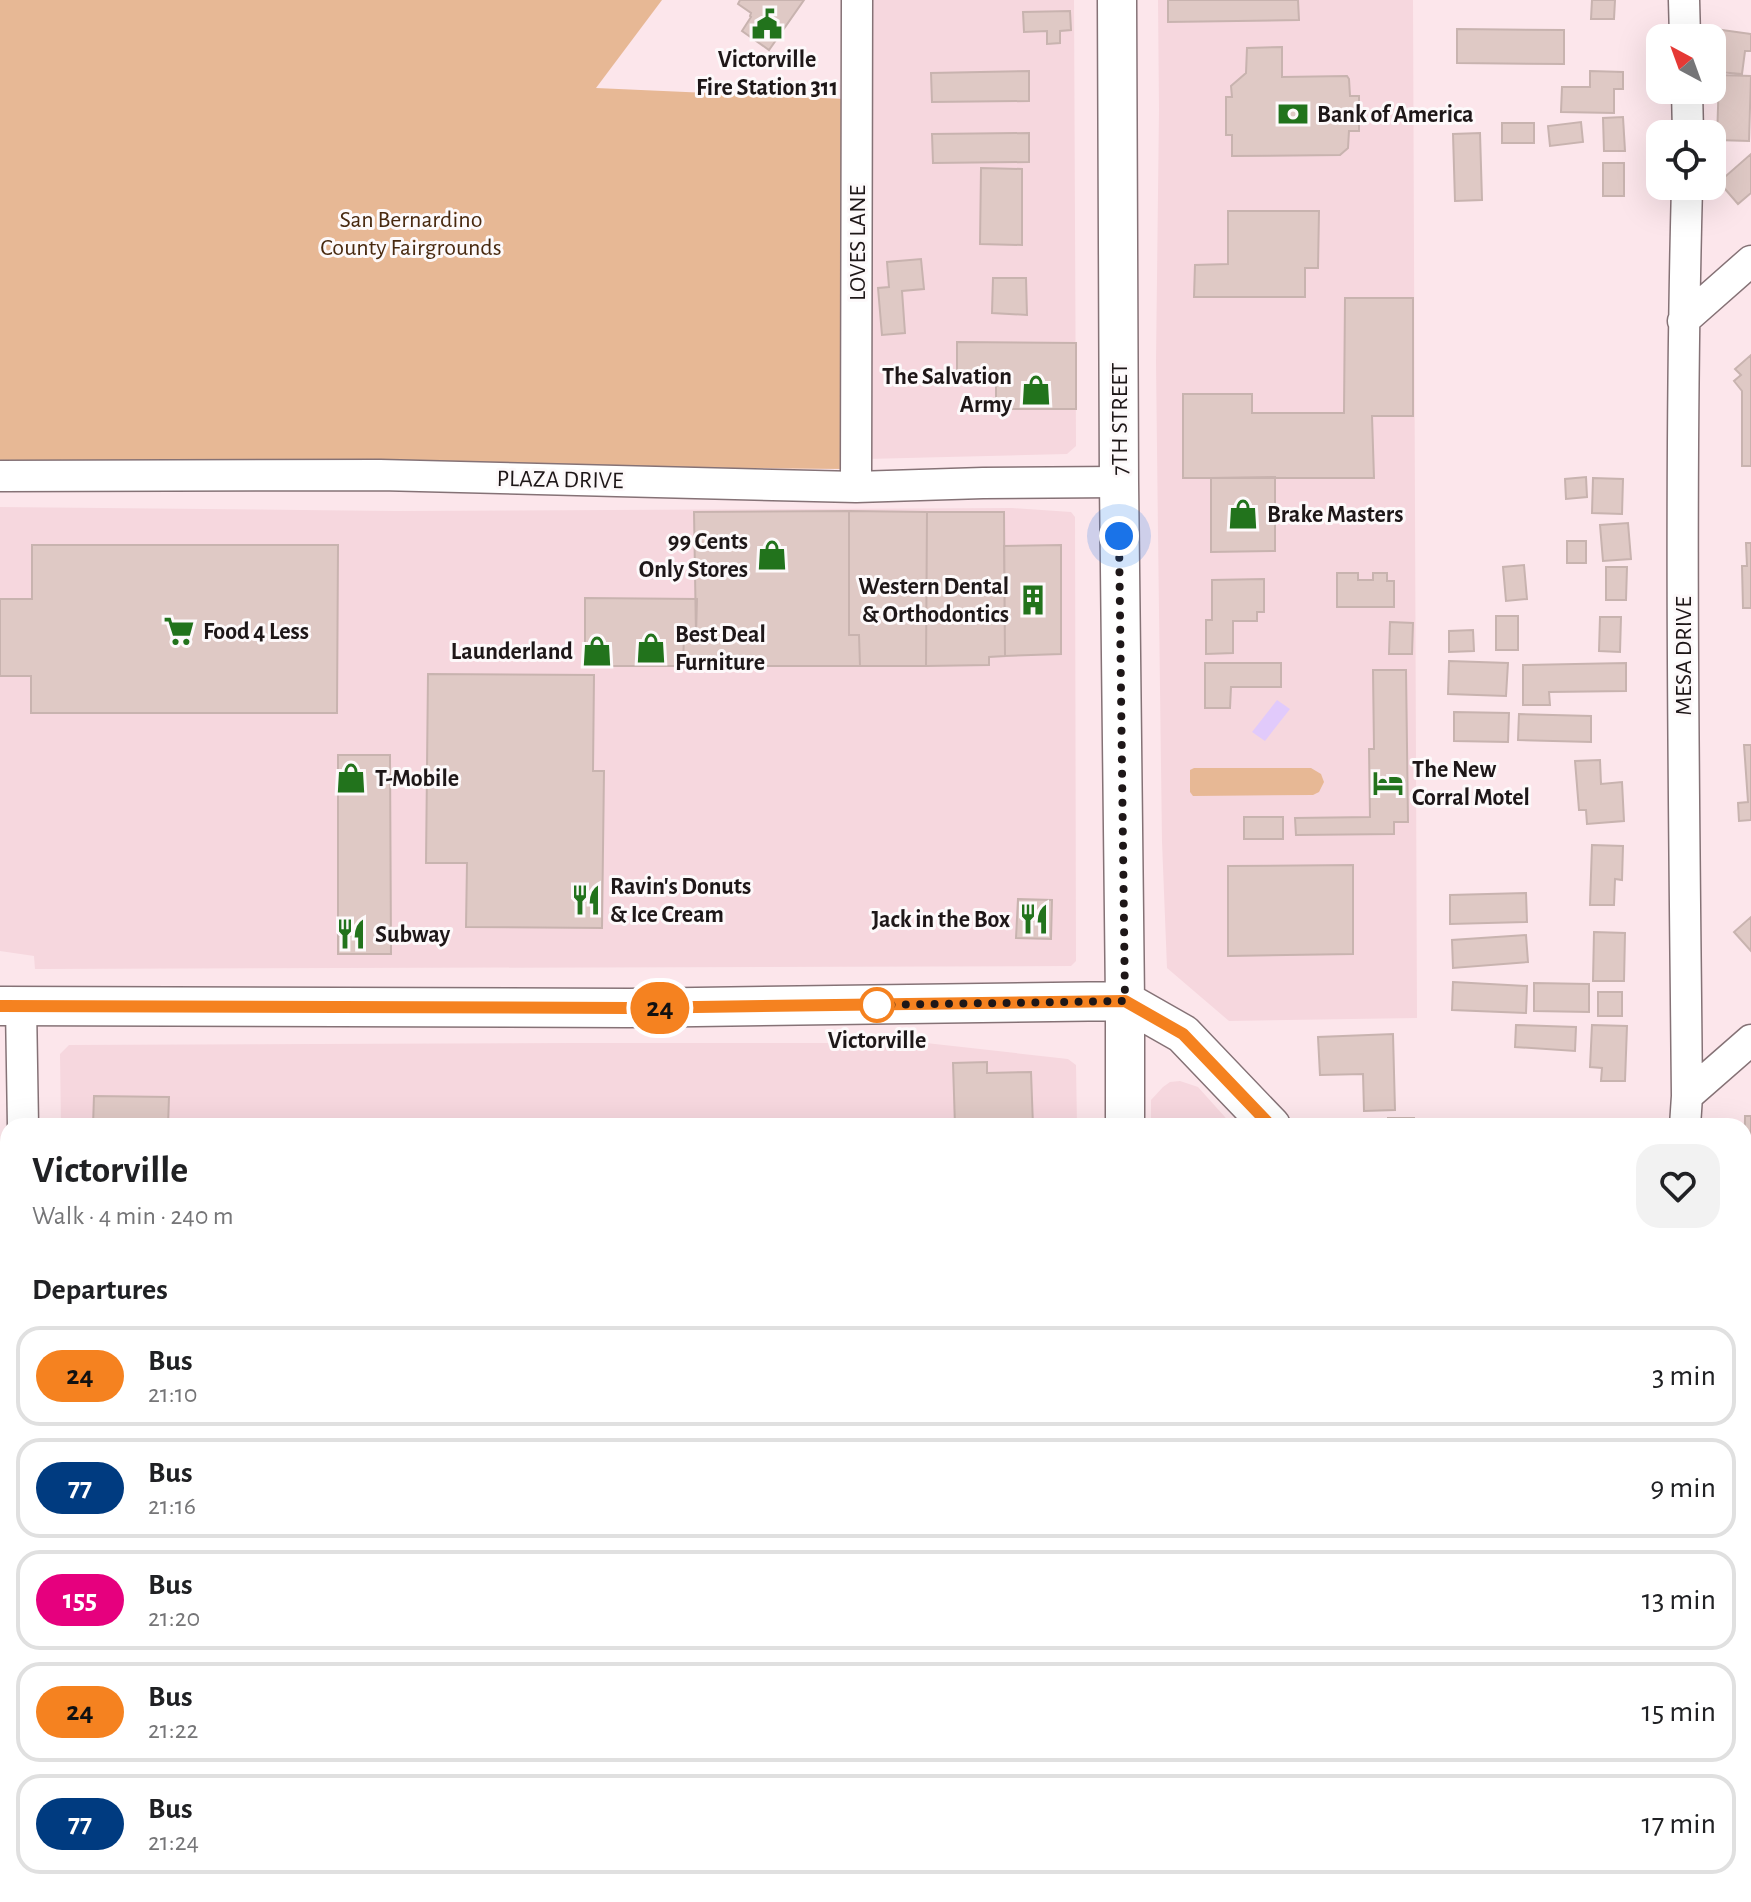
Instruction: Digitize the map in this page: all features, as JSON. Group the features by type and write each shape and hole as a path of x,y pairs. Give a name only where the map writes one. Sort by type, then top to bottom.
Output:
{"main road":[{"name":"7TH STREET","path":"1117,0 1125,1118"},
{"path":"11,1006 629,1008 1125,1001 1183,1034 1263,1118"}],"street":[{"name":"LOVES LANE","path":"856,487 857,0"},
{"path":"1684,0 1685,24"},
{"name":"MESA DRIVE","path":"1686,1111 1682,558 1687,200"},
{"path":"1683,321 1751,261"},
{"name":"PLAZA DRIVE","path":"0,476 380,475 856,487 1119,482"},
{"path":"11,1006 22,1118"},
{"path":"1686,1111 1751,1040"}],"shaded area":[{"path":"866,0 1074,0 1076,446 1067,454 866,459"},
{"path":"1158,0 1413,0 1417,1018 1229,1021 1167,968 1162,842 1156,362"},
{"path":"0,507 396,511 1012,508 1071,512 1075,517 1076,961 1071,966 35,969 34,956 0,951"},
{"path":"1277,700 1290,709 1265,741 1252,732"},
{"path":"926,1043 1068,1059 1076,1065 1077,1118 61,1118 60,1054 69,1045"},
{"path":"1180,1081 1198,1087 1226,1118 1151,1118 1151,1100 1170,1082"}],"green space":[{"name":"San Bernardino County Fairgrounds","path":"0,0 662,0 596,88 845,99 844,469 0,462"},
{"path":"1311,768 1321,774 1324,782 1319,792 1313,795 1193,796 1190,792 1190,770"}],"building":[{"name":"Victorville Fire Station 311","path":"740,0 804,0 769,50 742,31 751,13 738,4"},
{"path":"1168,0 1298,0 1299,20 1168,22"},
{"path":"1592,0 1615,0 1614,19 1591,19"},
{"path":"1070,11 1071,30 1060,31 1060,43 1047,44 1047,31 1024,32 1023,12"},
{"path":"1457,29 1564,30 1564,64 1457,63"},
{"path":"1726,31 1751,34 1751,51 1745,51 1742,74 1726,73"},
{"name":"Bank of America","path":"1282,47 1282,77 1347,76 1350,96 1359,96 1359,131 1349,131 1348,148 1340,155 1232,156 1232,135 1226,135 1226,97 1232,97 1231,86 1246,73 1247,48"},
{"path":"1029,71 1029,101 932,102 931,73"},
{"path":"1590,71 1623,72 1623,89 1614,89 1614,113 1561,112 1562,87 1590,87"},
{"path":"1726,75 1751,76 1749,141 1726,140 1726,120 1718,120 1718,104 1726,104"},
{"path":"1623,117 1625,151 1604,151 1603,118"},
{"path":"1581,122 1583,142 1550,146 1548,126"},
{"path":"1502,123 1534,123 1534,143 1502,143"},
{"path":"1029,133 1029,162 933,163 932,134"},
{"path":"1480,133 1482,200 1455,201 1453,134"},
{"path":"1751,154 1751,193 1738,204 1726,190 1726,176"},
{"path":"1603,163 1624,163 1624,196 1603,196"},
{"path":"981,168 1022,169 1022,245 980,244"},
{"path":"1228,211 1319,211 1318,268 1305,268 1305,297 1194,297 1195,265 1228,264"},
{"path":"921,259 924,289 902,291 905,333 882,335 878,288 889,287 887,262"},
{"path":"993,278 1026,278 1027,315 992,313"},
{"path":"1345,298 1413,298 1413,416 1372,416 1374,478 1183,478 1183,394 1252,394 1252,413 1344,413"},
{"name":"The Salvation Army","path":"957,342 1076,343 1076,409 996,409 996,372 957,371"},
{"path":"1751,355 1751,466 1742,466 1742,391 1734,381 1741,375 1735,369"},
{"name":"Brake Masters","path":"1275,477 1275,551 1211,552 1211,478"},
{"path":"1586,477 1587,497 1566,499 1565,479"},
{"path":"1593,478 1623,479 1622,514 1592,513"},
{"path":"849,511 927,512 926,666 860,666 859,635 849,635"},
{"name":"99 Cents Only Stores","path":"849,511 849,635 859,635 860,666 683,666 684,635 696,635 694,512"},
{"path":"927,512 1004,512 1005,656 989,657 989,665 926,666"},
{"path":"1628,523 1631,559 1603,561 1600,525"},
{"path":"1567,541 1586,541 1586,563 1567,563"},
{"path":"1746,543 1751,543 1751,608 1743,608 1742,566 1747,566"},
{"path":"32,545 338,545 337,713 31,713 31,676 0,676 0,599 32,599"},
{"name":"Western Dental & Orthodontics","path":"1061,545 1061,654 1005,656 1004,546"},
{"path":"1524,565 1527,599 1506,601 1503,567"},
{"path":"1606,567 1627,567 1626,600 1606,600"},
{"path":"1337,573 1358,573 1358,580 1373,580 1373,573 1387,573 1387,581 1394,581 1394,607 1337,607"},
{"path":"1264,579 1264,612 1257,612 1257,621 1233,621 1233,653 1206,654 1206,620 1212,620 1212,580"},
{"path":"585,598 697,599 696,635 684,635 683,666 585,666"},
{"path":"1496,616 1518,616 1518,650 1496,650"},
{"path":"1600,617 1621,617 1620,652 1599,651"},
{"path":"1390,622 1413,623 1412,654 1389,654"},
{"path":"1473,630 1474,651 1449,652 1449,631"},
{"path":"1449,661 1508,663 1506,696 1448,694"},
{"path":"1205,663 1281,663 1281,687 1231,687 1230,708 1205,708"},
{"path":"1626,663 1626,691 1549,692 1550,705 1523,705 1523,665"},
{"name":"The New Corral Motel","path":"1373,670 1406,670 1408,822 1394,822 1394,834 1296,835 1295,818 1370,817 1369,749 1374,749"},
{"path":"428,674 594,675 593,771 604,771 602,928 466,927 467,863 426,863"},
{"path":"1454,712 1509,713 1508,742 1454,741"},
{"path":"1519,714 1591,716 1591,742 1518,740"},
{"path":"1744,745 1751,745 1751,820 1739,821 1738,803 1748,802"},
{"path":"338,755 390,755 391,954 338,954"},
{"path":"1600,760 1601,784 1622,782 1624,821 1587,824 1586,810 1579,810 1575,761"},
{"path":"1244,817 1283,817 1283,839 1244,839"},
{"path":"1592,845 1623,846 1622,880 1615,879 1614,905 1590,905"},
{"path":"1353,865 1353,954 1228,956 1228,866"},
{"path":"1526,893 1527,922 1450,924 1450,895"},
{"name":"Jack in the Box","path":"1018,899 1052,900 1051,939 1016,938"},
{"path":"1751,917 1751,951 1734,932"},
{"path":"1594,932 1625,933 1624,981 1593,981"},
{"path":"1526,935 1528,962 1453,968 1452,940"},
{"path":"1453,982 1527,986 1526,1013 1452,1010"},
{"path":"1534,983 1589,984 1589,1012 1534,1011"},
{"path":"1598,992 1622,992 1622,1016 1598,1016"},
{"path":"1516,1025 1576,1027 1575,1051 1515,1047"},
{"path":"1592,1025 1627,1026 1625,1081 1601,1081 1602,1068 1590,1067"},
{"path":"1393,1034 1395,1110 1364,1111 1363,1074 1320,1075 1318,1037"},
{"path":"987,1062 987,1073 1031,1072 1033,1118 955,1118 953,1063"},
{"path":"94,1096 169,1097 168,1118 93,1118"}],"bus line":[{"name":"24","path":"0,1006 629,1008 1125,1001 1183,1034 1264,1118"}],"place":[{"name":"Victorville Fire Station 311","path":"767,24"},
{"name":"Bank of America","path":"1293,114"},
{"name":"The Salvation Army","path":"1036,390"},
{"name":"Brake Masters","path":"1243,514"},
{"name":"99 Cents Only Stores","path":"772,555"},
{"name":"Western Dental & Orthodontics","path":"1033,600"},
{"name":"Food 4 Less","path":"179,631"},
{"name":"Best Deal Furniture","path":"651,648"},
{"name":"Launderland","path":"597,651"},
{"name":"T-Mobile","path":"351,778"},
{"name":"The New Corral Motel","path":"1388,783"},
{"name":"Ravin's Donuts & Ice Cream","path":"586,900"},
{"name":"Jack in the Box","path":"1034,919"},
{"name":"Subway","path":"351,934"},
{"name":"Victorville","path":"877,1005"}],"route":[{"path":"877,1005 1125,1001 1119,536"}]}
